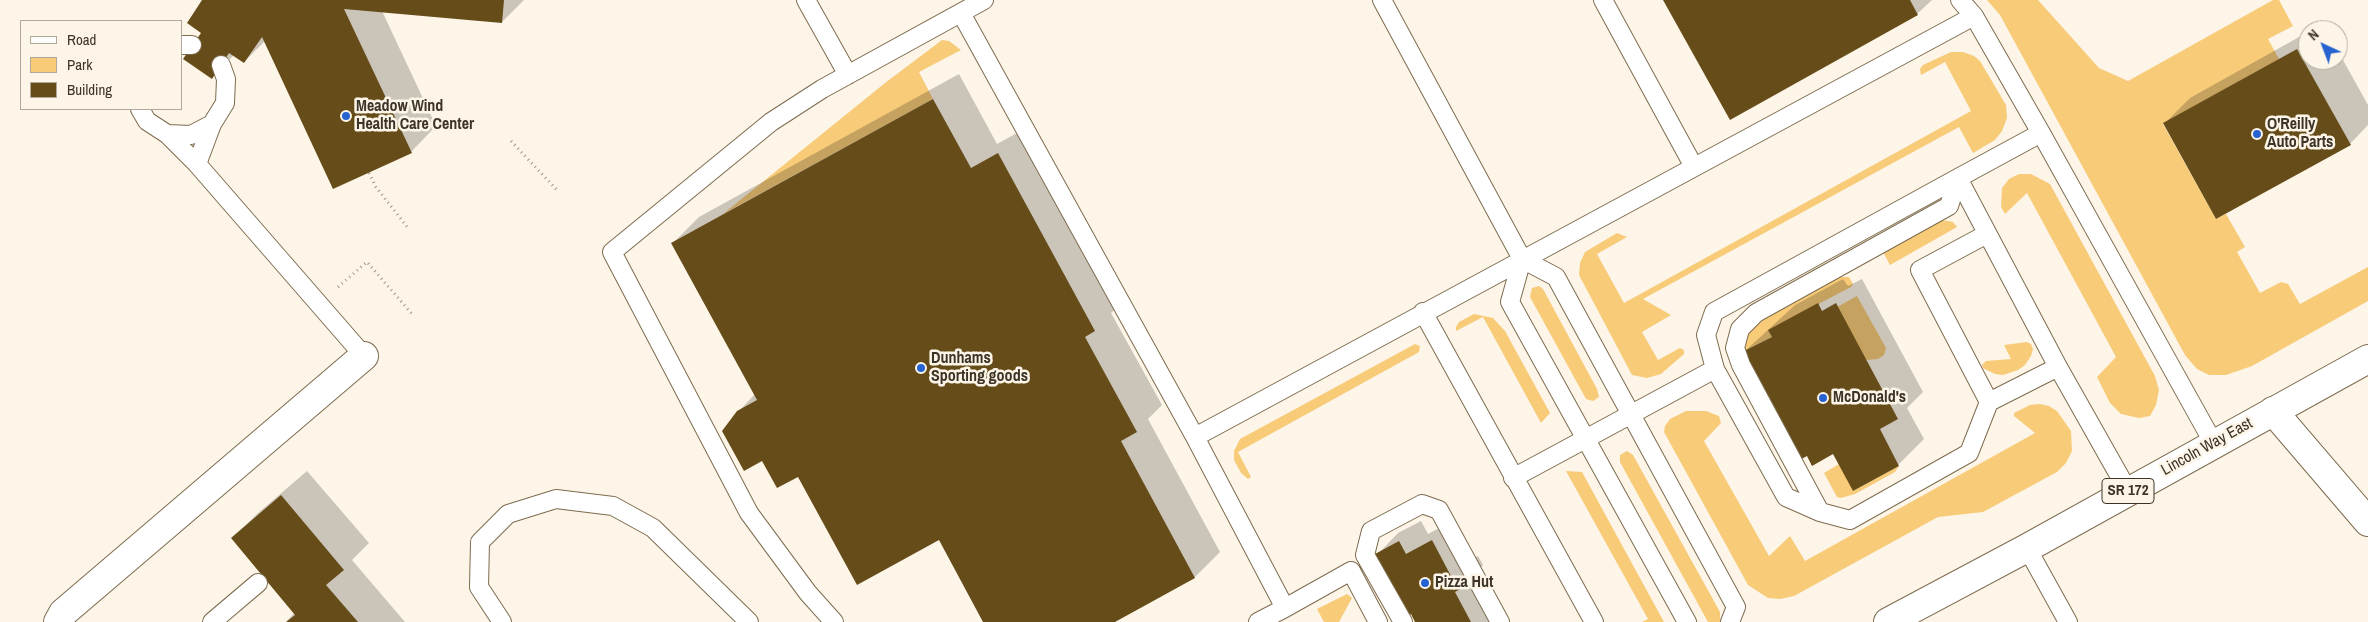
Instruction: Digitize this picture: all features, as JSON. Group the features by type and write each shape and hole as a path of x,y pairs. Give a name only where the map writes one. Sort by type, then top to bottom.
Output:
{"street":[{"path":"58,622 63,613 364,356"},
{"name":"Lincoln Way East","path":"1899,620 2368,359"},
{"path":"2273,411 2368,522"}],"lane":[{"path":"806,0 848,75"},
{"path":"834,622 808,593 749,513 612,252 771,122 848,75 984,0"},
{"path":"1382,0 1522,259 1556,277 1736,607 1730,622"},
{"path":"1603,0 1694,167"},
{"path":"1960,0 1974,16 2041,133 2214,444"},
{"path":"961,13 1195,437 1286,608"},
{"path":"1195,437 1974,16"},
{"path":"197,164 212,124 225,103 226,79 221,65"},
{"path":"141,110 147,121 167,134 197,164 364,356"},
{"path":"167,134 191,135 212,124"},
{"path":"2041,133 1714,312 1706,335 1715,369 1786,497 1820,512 1850,520 1970,453 1989,402 2058,367"},
{"path":"1958,178 2058,367 2128,491"},
{"path":"1820,512 1741,365 1735,348 1740,329 1756,313 1949,206 1958,178"},
{"path":"1988,234 1920,270 1989,402"},
{"path":"1522,259 1510,302 1687,622"},
{"path":"1424,312 1513,478 1594,622"},
{"path":"1513,478 1715,369"},
{"path":"502,622 479,587 480,542 508,514 556,499 613,506 653,528 749,622"},
{"path":"1404,622 1365,555 1371,531 1422,504 1439,510 1500,622"},
{"path":"2027,548 2068,622"},
{"path":"1258,622 1351,571 1378,622"},
{"path":"212,622 258,583"}],"path":[{"path":"511,140 557,190"},
{"path":"368,173 376,187 408,228"},
{"path":"319,304 367,262 412,314"}],"green space":[{"path":"1987,0 2038,0 2099,68 2128,81 2273,0 2279,0 2293,26 2268,39 2279,59 2163,124 2216,219 2226,214 2245,247 2237,252 2260,293 2281,282 2288,284 2300,304 2368,267 2368,301 2252,366 2226,375 2209,375 2197,369 2185,355 2000,15"},
{"path":"942,40 949,41 961,50 919,72 933,99 723,214 885,83"},
{"path":"1951,52 1963,52 1974,56 1980,61 2006,105 2007,118 2002,131 1995,140 1973,153 1959,127 1643,299 1671,315 1642,332 1658,360 1680,348 1684,350 1684,354 1661,374 1647,378 1632,375 1579,275 1580,263 1585,252 1617,233 1627,237 1597,254 1624,303 1971,111 1945,62 1921,75 1920,69 1923,65"},
{"path":"2019,174 2031,174 2050,184 2155,376 2159,390 2156,405 2150,416 2139,418 2121,414 2110,403 2097,377 2116,357 2027,193 2005,214 2001,207 2002,188 2009,179"},
{"path":"1941,220 1953,222 1957,227 1890,265 1883,252"},
{"path":"1838,277 1849,277 1853,284 1851,287 1769,330 1772,337 1742,352 1744,338 1752,324"},
{"path":"1539,286 1543,289 1597,389 1599,397 1593,401 1586,399 1530,297 1532,288"},
{"path":"1857,296 1886,348 1884,355 1878,359 1866,360 1837,307"},
{"path":"1474,314 1493,318 1505,331 1550,413 1541,423 1483,317 1456,331 1459,322"},
{"path":"2027,342 2031,344 2033,349 2031,356 2025,365 2018,370 2003,375 1995,374 1983,368 1982,365 1986,361 2011,359 2004,345"},
{"path":"1415,344 1420,346 1419,352 1238,452 1251,477 1248,479 1241,473 1234,460 1234,451 1240,439"},
{"path":"2040,404 2049,406 2057,411 2071,431 2072,451 2066,463 2057,472 1983,512 1938,517 1794,596 1780,599 1768,598 1748,585 1664,432 1665,426 1670,419 1686,411 1706,411 1719,416 1721,423 1704,441 1769,556 1790,536 1805,561 2035,433 2014,416 2014,413 2030,405"},
{"path":"1627,451 1633,455 1720,612 1720,622 1708,622 1620,462 1620,455"},
{"path":"1839,464 1853,491 1899,466 1895,472 1855,494 1841,498 1837,497 1824,473"},
{"path":"1566,471 1582,472 1664,622 1642,622 1648,619"},
{"path":"1347,594 1352,598 1339,622 1324,622 1317,609"}],"building":[{"name":"Meadow Wind Health Care Center","path":"202,0 504,0 502,23 344,9 412,153 333,189 262,37 244,63 229,53 212,79 183,59 201,33 187,23"},
{"path":"1663,0 1910,0 1918,15 1730,120"},
{"name":"O'Reilly Auto Parts","path":"2297,49 2298,70 2309,70 2351,145 2216,219 2163,123"},
{"name":"Dunhams Sporting goods","path":"933,99 971,168 998,153 1095,331 1085,337 1137,432 1121,441 1195,578 1115,622 983,622 939,540 857,585 798,477 777,488 762,461 744,471 722,431 737,411 757,400 671,243"},
{"name":"McDonald's","path":"1818,303 1822,311 1836,303 1898,419 1880,429 1899,466 1853,491 1833,454 1812,466 1807,456 1794,463 1742,352 1772,337 1768,330"},
{"path":"281,495 344,570 326,585 358,622 286,622 295,615 231,538"},
{"name":"Pizza Hut","path":"1432,540 1452,578 1456,576 1462,588 1455,592 1471,622 1415,622 1411,614 1408,616 1375,554 1399,541 1406,554"}],"place":[{"name":"Meadow Wind Health Care Center","path":"346,116"},
{"name":"O'Reilly Auto Parts","path":"2257,134"},
{"name":"Dunhams Sporting goods","path":"921,368"},
{"name":"McDonald's","path":"1823,398"},
{"name":"Pizza Hut","path":"1425,583"}]}
